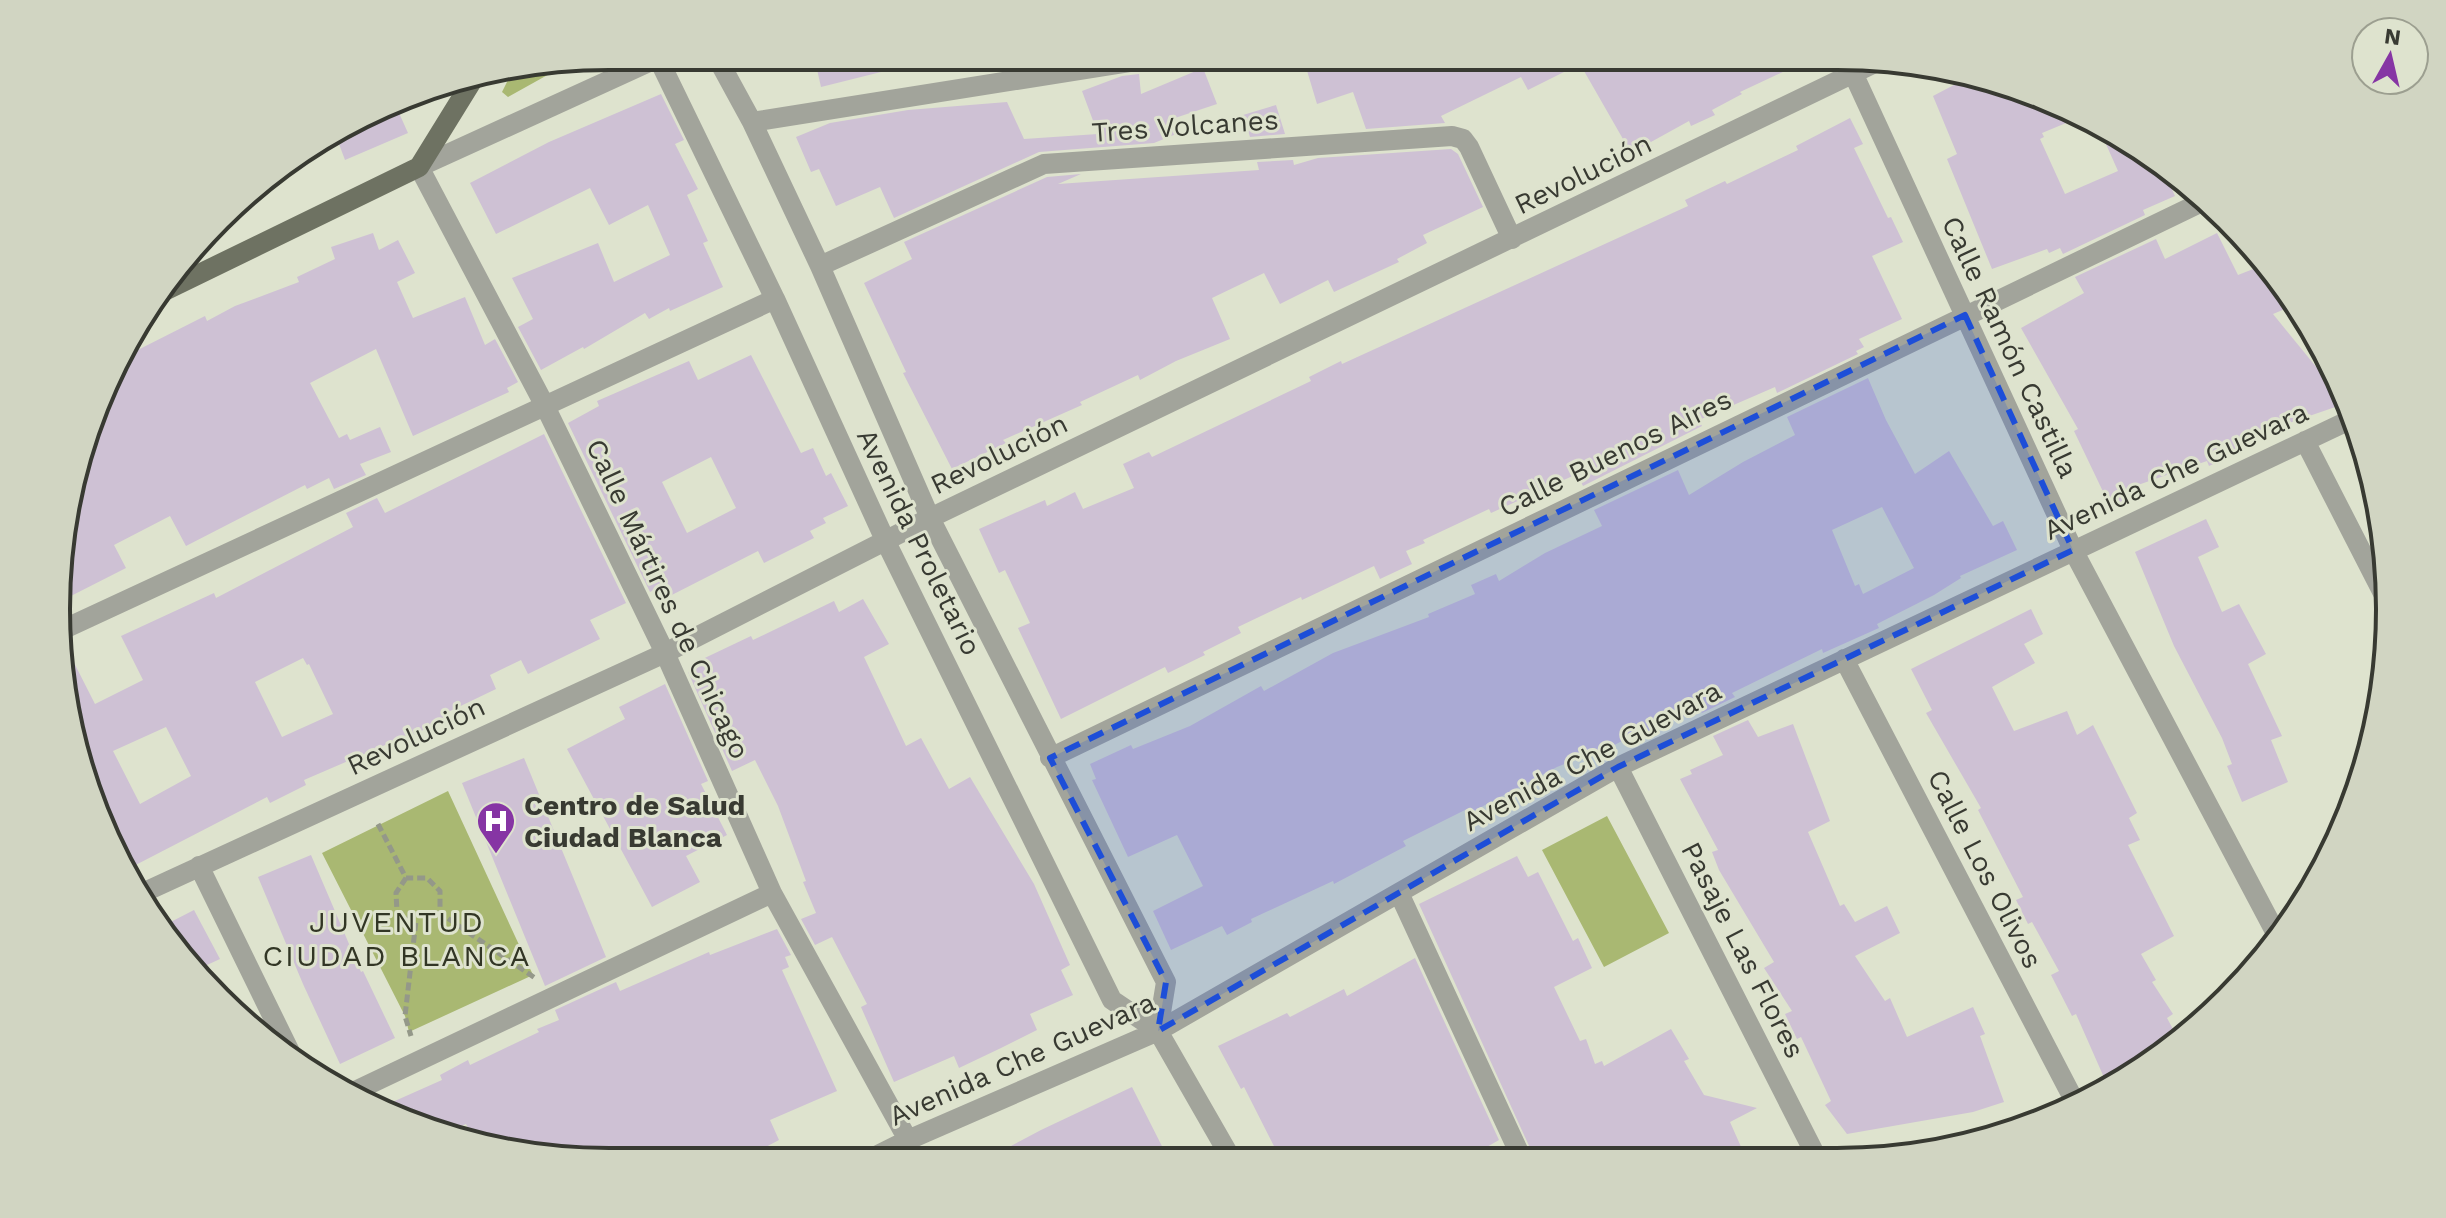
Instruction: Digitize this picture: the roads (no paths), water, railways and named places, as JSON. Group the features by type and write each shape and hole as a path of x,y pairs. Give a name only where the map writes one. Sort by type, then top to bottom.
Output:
{"main road":[{"path":"179,284 419,167 468,88"}],"street":[{"path":"419,167 629,70"},
{"name":"Avenida Proletario","path":"663,70 775,299 886,542 1112,1000 1158,1031 1225,1148"},
{"name":"Avenida Proletario","path":"724,70 752,122 820,266 930,518 1166,982 1158,1031"},
{"path":"752,122 1079,70"},
{"name":"Revolución","path":"149,890 665,653 930,518 1858,71"},
{"name":"Calle Ramón Castilla","path":"1853,73 2073,550 2272,926"},
{"name":"Tres Volcanes","path":"820,266 1044,164 1452,136 1463,139 1469,147 1512,239"},
{"name":"Calle Mártires de Chicago","path":"419,167 545,406 665,653 772,893 908,1140"},
{"name":"Calle Buenos Aires","path":"1050,758 2194,206"},
{"path":"70,626 775,299"},
{"name":"Avenida Che Guevara","path":"892,1148 1158,1031 1618,767 2342,423"},
{"path":"2305,441 2375,578"},
{"name":"Calle Los Olivos","path":"1844,659 2071,1094"},
{"name":"Pasaje Las Flores","path":"1618,767 1812,1148"},
{"path":"199,866 284,1039"},
{"path":"362,1088 772,893"},
{"path":"1399,893 1517,1148"}],"place":[{"name":"Centro de Salud Ciudad Blanca","path":"496,855"}],"district":[{"name":"JUVENTUD CIUDAD BLANCA","path":"397,938"}]}
